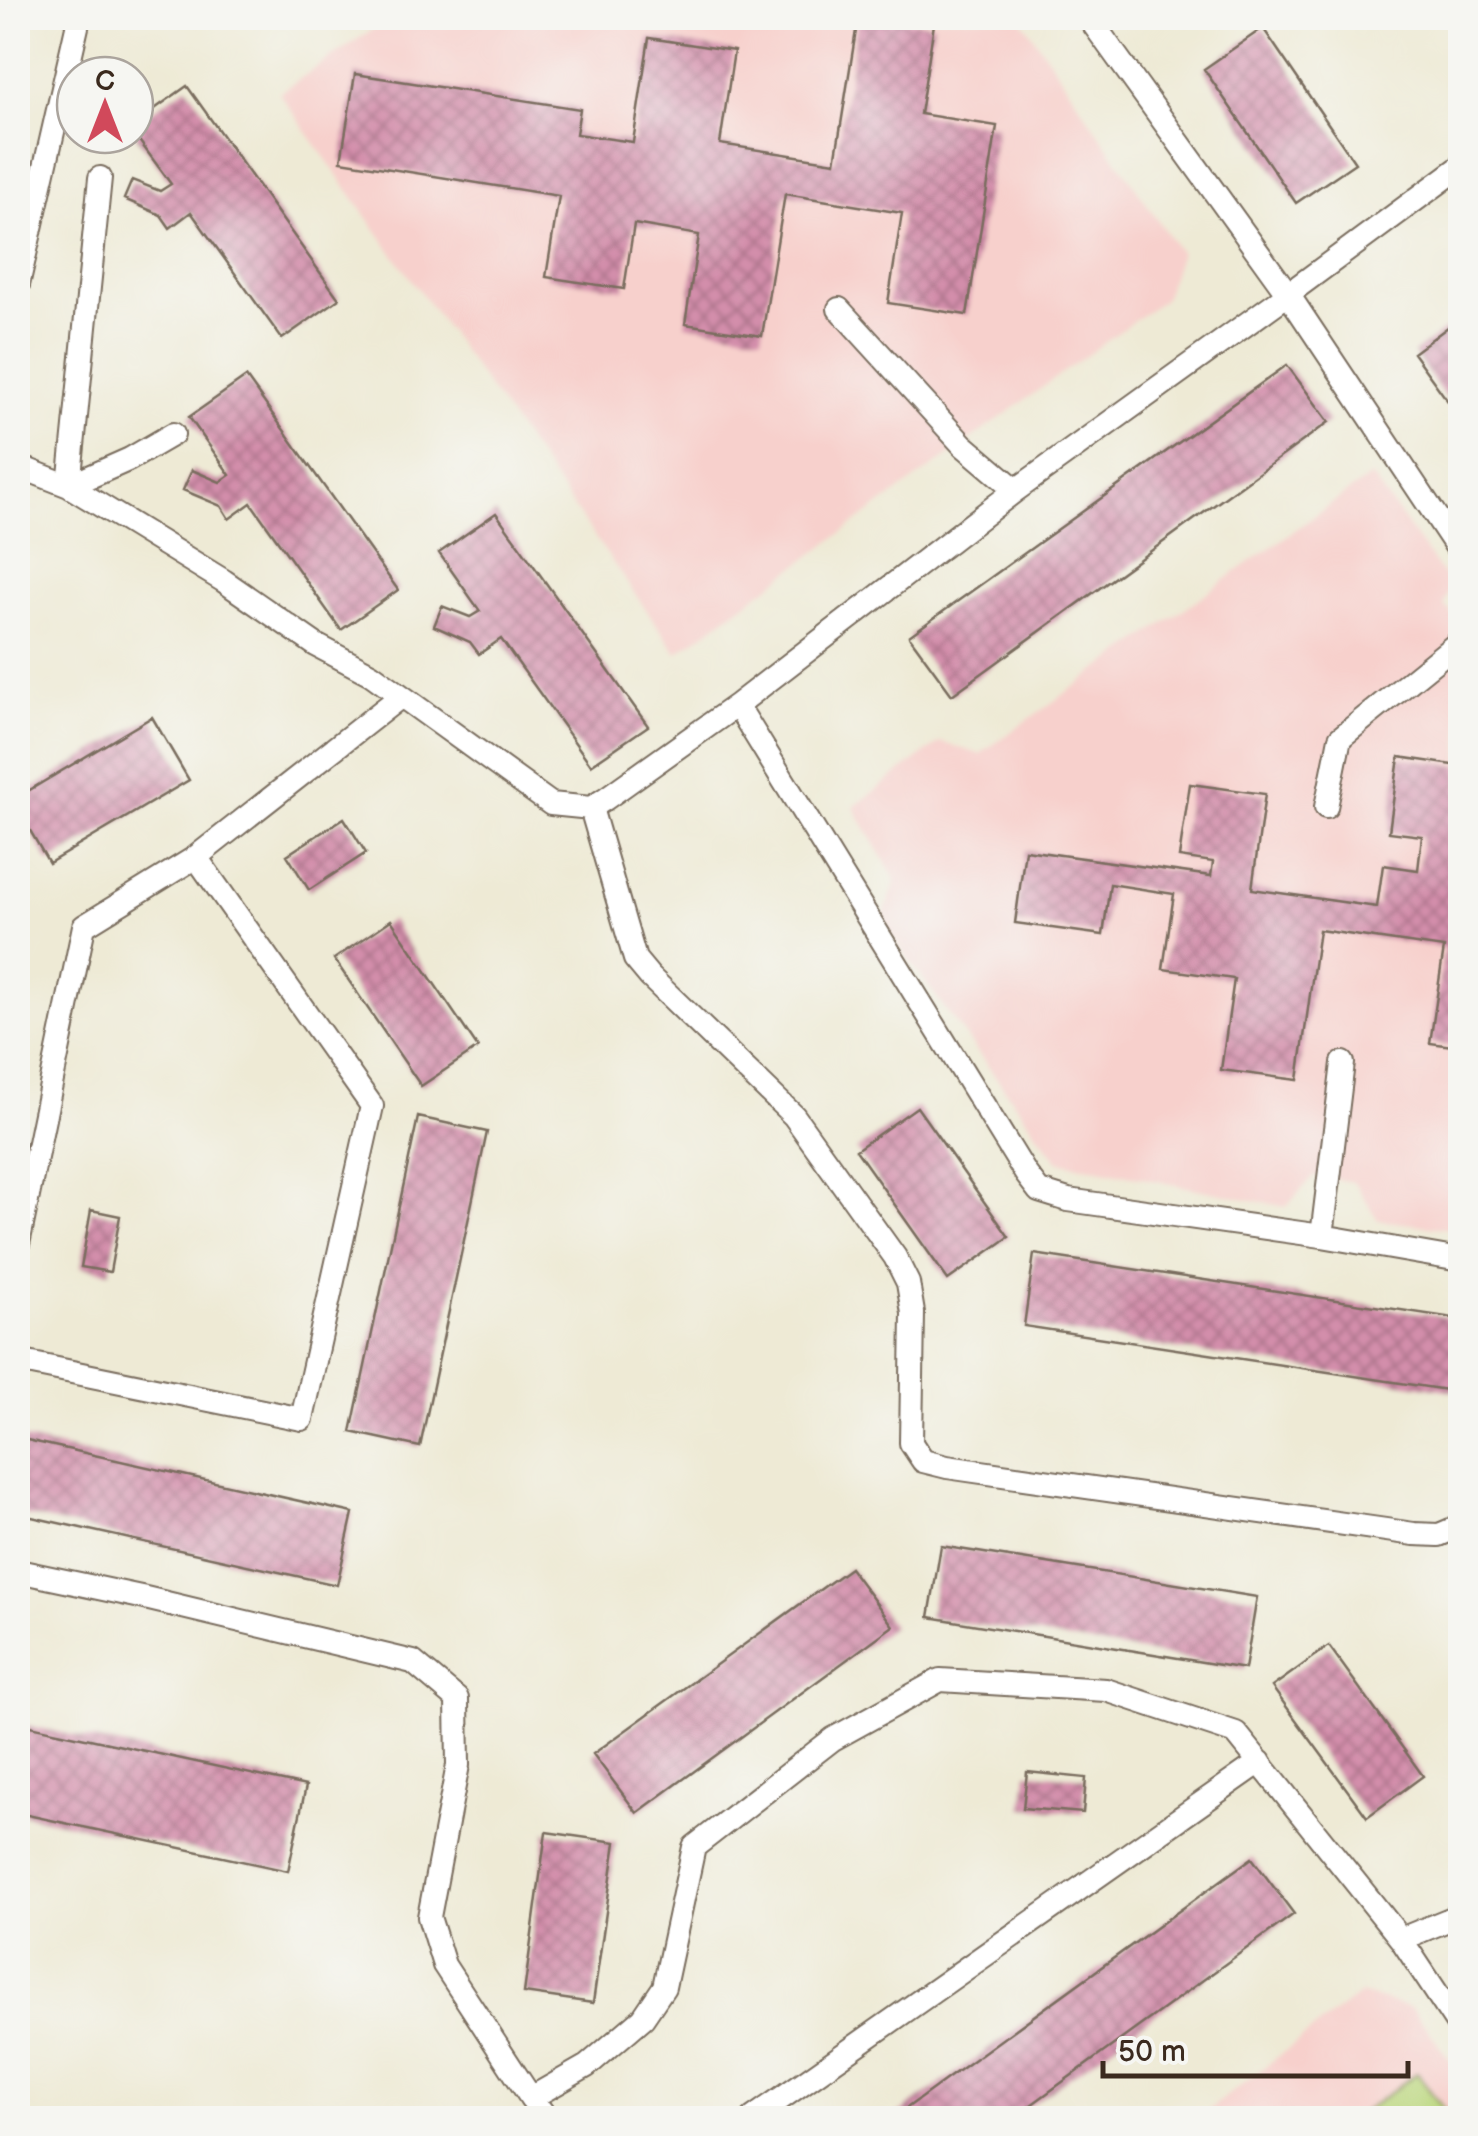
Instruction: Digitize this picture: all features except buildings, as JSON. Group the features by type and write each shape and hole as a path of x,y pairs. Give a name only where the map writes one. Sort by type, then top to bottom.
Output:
{"lane":[{"path":"18,285 79,18"},
{"path":"1089,18 1288,294 1460,552"},
{"path":"18,466 69,486 224,581 316,644 371,674 551,804 590,808 737,705 1016,490 1460,167"},
{"path":"69,486 100,178"},
{"path":"839,309 963,445 1016,490"},
{"path":"69,486 130,459 173,434"},
{"path":"1326,807 1340,738 1460,641"},
{"path":"18,1244 84,926 196,858 400,696"},
{"path":"737,705 1039,1190 1068,1200 1460,1260"},
{"path":"590,808 635,959 794,1116 895,1258 908,1283 913,1313 911,1443 923,1461 1414,1534 1439,1535 1460,1526"},
{"path":"18,1361 302,1419 372,1106 196,858"},
{"path":"1322,1236 1344,1063"},
{"path":"18,1571 414,1662 457,1700 458,1765 429,1917 444,1965 547,2118"},
{"path":"531,2098 587,2066 642,2018 664,1986 694,1847 833,1738 940,1680 1106,1690 1236,1733 1401,1939 1460,2028"},
{"path":"753,2118 1260,1762"},
{"path":"1401,1939 1460,1915"}],"shaded area":[{"path":"389,18 1021,18 1180,253 1164,299 677,653 279,93"},
{"path":"1371,476 1451,586 1444,605 1460,623 1460,1230 1378,1220 1354,1182 1314,1176 1286,1207 1058,1161 881,922 896,881 854,807 940,742 980,754"},
{"path":"1360,1994 1412,2008 1460,2074 1460,2118 1198,2118"}],"green space":[{"path":"1417,2073 1450,2118 1355,2118"}]}
